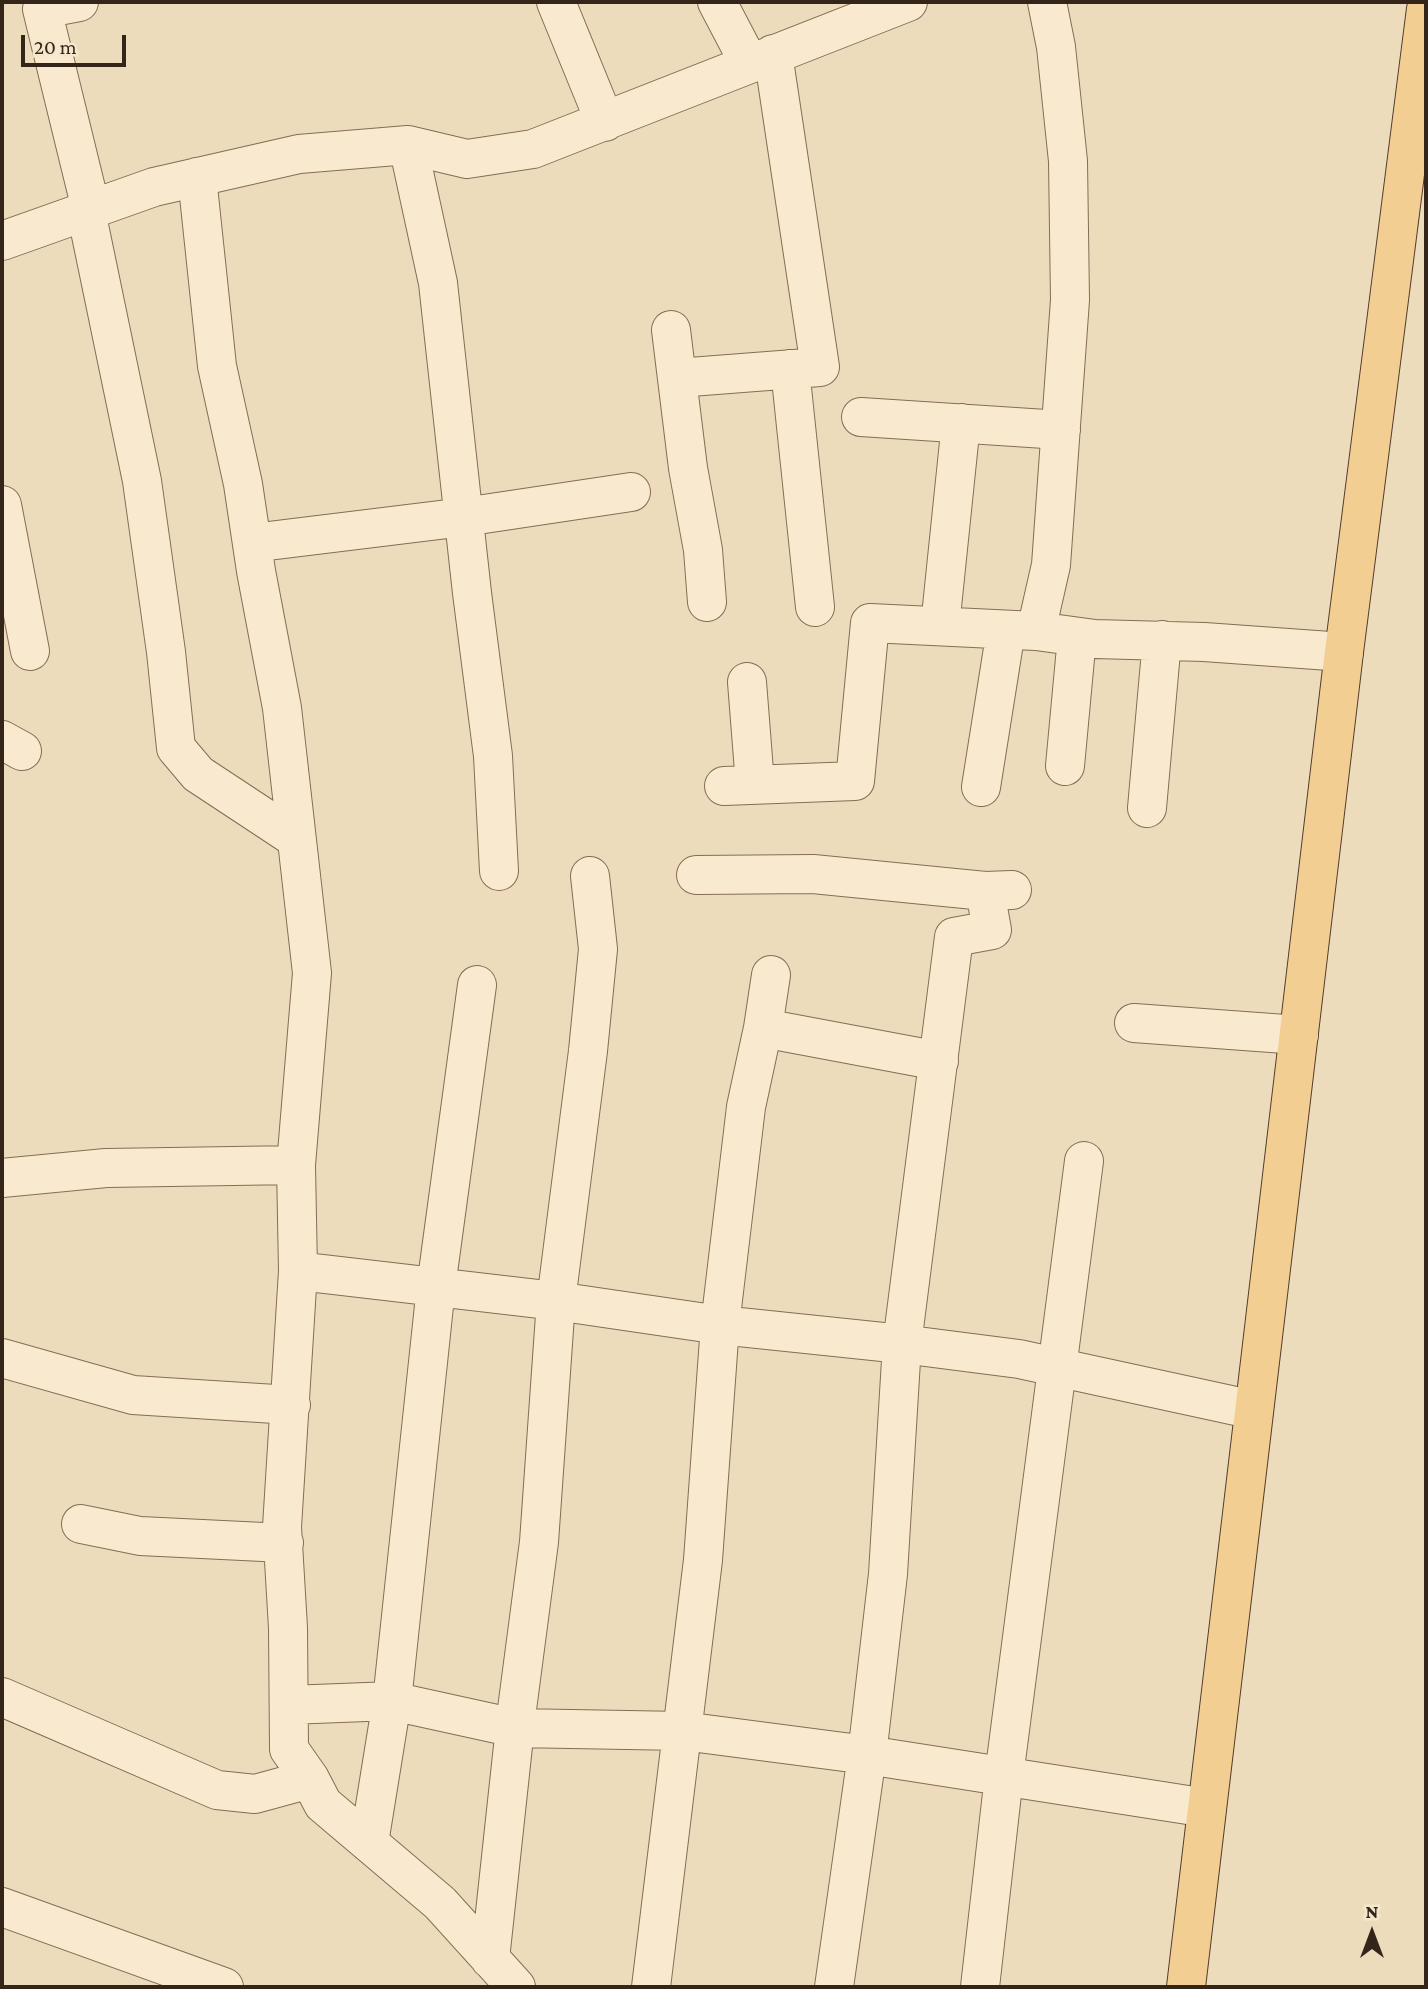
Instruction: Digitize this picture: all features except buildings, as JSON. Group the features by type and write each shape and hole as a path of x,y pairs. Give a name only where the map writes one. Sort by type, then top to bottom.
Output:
{"main road":[{"path":"1186,1987 1344,652 1426,9"}],"street":[{"path":"79,2 42,9 88,210 142,481 166,652 176,748 198,774 295,838"},
{"path":"556,2 605,122"},
{"path":"677,378 820,367 761,58 718,2"},
{"path":"981,787 1021,631 1051,565 1070,300 1068,161 1056,47 1047,2"},
{"path":"2,241 154,187 299,154 408,145 467,159 533,149 891,5"},
{"path":"408,145 438,283 493,756 499,871"},
{"path":"197,177 217,366 243,484 282,708 312,973 296,1165 298,1271 282,1527 285,1543 289,1749 323,1804 440,1903 516,1987"},
{"path":"671,330 708,602"},
{"path":"790,369 815,607"},
{"path":"861,417 1061,430"},
{"path":"940,626 961,423"},
{"path":"252,543 464,517 631,492"},
{"path":"2,505 30,651"},
{"path":"747,682 740,785 855,781 870,623 1344,652"},
{"path":"1065,766 1077,637"},
{"path":"1147,808 1162,640"},
{"path":"696,875 813,874 998,890 992,930 954,937 902,1344 888,1574 867,1755 834,1987"},
{"path":"489,1959 539,1542 556,1301 588,1051 598,949 590,876"},
{"path":"651,1987 703,1560 720,1325 746,1107 771,975"},
{"path":"369,1843 392,1701 436,1287 477,985"},
{"path":"1134,1023 1299,1035"},
{"path":"763,1028 939,1061"},
{"path":"980,1987 1004,1776 1084,1161"},
{"path":"2,1178 106,1168 296,1165"},
{"path":"298,1271 556,1301 720,1325 1019,1359 1254,1410"},
{"path":"2,1358 133,1395 291,1405"},
{"path":"80,1524 140,1536 285,1543"},
{"path":"2,1697 217,1790 255,1794 310,1779"},
{"path":"289,1706 392,1701 515,1728 683,1731 867,1755 1207,1808"},
{"path":"2,1906 223,1987"}]}
